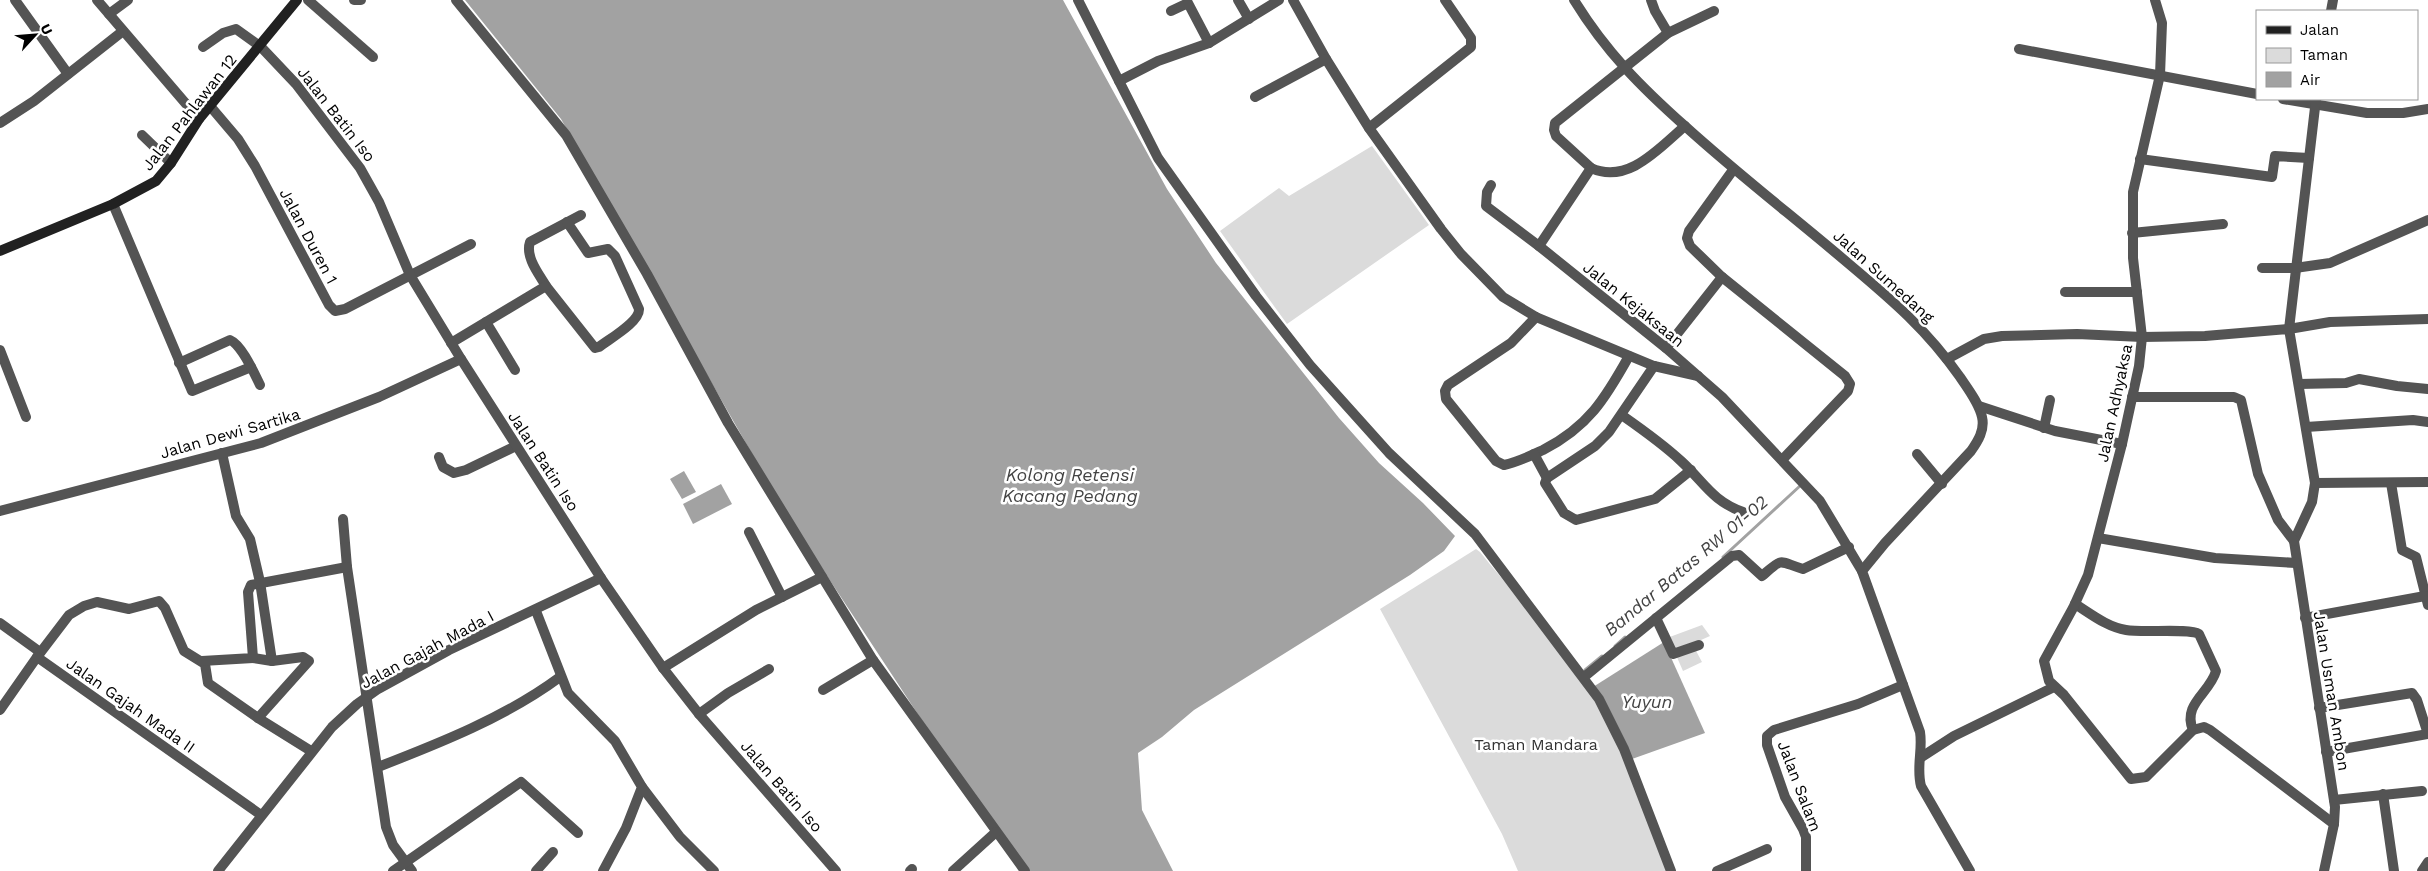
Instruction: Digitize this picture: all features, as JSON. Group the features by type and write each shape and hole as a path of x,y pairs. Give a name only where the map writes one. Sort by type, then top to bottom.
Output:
{"main road":[{"name":"Jalan Pahlawan 12","path":"0,251 113,204 156,180 171,162 199,119 297,0"}],"street":[{"path":"15,0 68,74"},
{"path":"97,0 199,119"},
{"path":"109,14 128,0"},
{"path":"308,0 373,57"},
{"path":"354,0 361,0"},
{"path":"456,0 566,135 647,274 728,423 873,660 1023,870"},
{"path":"1078,0 1158,158 1202,222 1280,327 1310,365 1389,453 1475,534 1599,699 1624,749 1670,871"},
{"path":"1238,0 1250,19"},
{"path":"1119,80 1158,61 1209,43 1279,0"},
{"path":"1293,0 1326,59 1369,128 1461,254 1503,297 1536,317 1629,356 1654,366 1699,376"},
{"path":"1369,128 1471,47 1472,38 1445,0"},
{"name":"Jalan Sumedang","path":"1574,0 1594,32 1622,68 1733,170 1890,298 1915,321 1947,360 1979,406 1983,426 1979,440 1960,465 1879,549 1862,571"},
{"path":"1651,0 1668,33"},
{"name":"Jalan Adhyaksa","path":"2052,684 2044,661 2075,604 2088,575 2122,444 2142,337 2132,233 2132,192 2160,75 2162,24 2156,0"},
{"path":"1171,11 1189,1 1209,43"},
{"path":"1685,126 1630,170 1602,173 1591,168 1556,136 1554,130 1555,123 1668,33 1714,10"},
{"name":"Jalan Batin Iso","path":"203,47 223,33 236,29 261,46 296,84 360,168 379,202 410,275 461,359 601,578 663,668 699,714 836,871"},
{"path":"0,123 34,101 123,30"},
{"path":"2018,49 2256,94"},
{"path":"1255,98 1326,59"},
{"path":"2294,100 2316,102 2381,114 2428,109"},
{"path":"2294,541 2312,502 2315,483 2289,330 2316,102"},
{"name":"Jalan Duren 1","path":"210,106 238,139 255,166 332,308 338,312 410,275"},
{"path":"142,135 171,162"},
{"path":"2140,159 2272,177 2275,156 2309,158"},
{"path":"1539,246 1591,168"},
{"path":"1733,170 1689,231 1687,238 1690,246 1722,277 1845,376 1850,384 1848,391 1782,460"},
{"name":"Jalan Kejaksaan","path":"1491,185 1486,192 1486,206 1539,246 1699,376 1782,460 1820,501 1862,571"},
{"path":"113,204 179,363 193,392 251,367"},
{"path":"567,222 588,254 610,250 640,312 625,329 595,348 546,286 531,259 529,247 530,242 567,222 581,215"},
{"path":"2262,268 2295,268 2330,263 2428,220"},
{"path":"2132,233 2223,224"},
{"path":"410,275 471,244"},
{"path":"1666,348 1722,277"},
{"path":"451,343 546,286"},
{"path":"2065,292 2137,292"},
{"path":"1536,317 1511,343 1448,385 1445,391 1446,399 1496,461 1504,465 1534,454 1561,441 1580,428 1600,403 1629,356"},
{"path":"1947,360 1984,339 2002,336 2077,334 2142,337 2205,336 2289,330 2330,322 2428,320"},
{"path":"486,322 515,370"},
{"path":"179,363 230,340 235,343 260,385"},
{"path":"0,350 26,417"},
{"name":"Jalan Dewi Sartika","path":"0,511 261,443 324,420 461,359"},
{"path":"1654,366 1622,416 1595,446 1547,478 1545,483 1564,513 1576,520 1655,499 1691,470"},
{"path":"2299,384 2346,383 2359,379 2428,389"},
{"path":"2132,397 2234,397 2241,400 2258,474 2273,511 2294,541"},
{"path":"2044,428 2050,400"},
{"path":"1979,406 2044,428 2122,444"},
{"path":"1622,416 1654,437 1691,470 1720,501 1743,512"},
{"path":"2306,426 2413,420 2428,422"},
{"path":"439,457 444,467 454,473 466,470 516,446"},
{"path":"222,453 236,516 250,540 260,582 272,661"},
{"path":"1534,454 1547,478"},
{"path":"1917,454 1942,484"},
{"path":"2315,483 2428,482"},
{"path":"2305,618 2427,600 2416,557 2402,550 2391,483"},
{"path":"343,518 347,567 386,827 393,846 412,871"},
{"path":"749,532 782,597"},
{"path":"2098,538 2215,558 2296,562"},
{"name":"Jalan Usman Ambon","path":"2294,541 2334,800 2334,824 2324,871"},
{"path":"1584,677 1732,556 1739,555 1762,576 1778,562 1784,560 1803,569 1849,547"},
{"path":"253,658 248,592 251,585 347,567"},
{"path":"1862,571 1920,732 1918,775 1921,786 1970,871"},
{"path":"663,668 723,630 822,576"},
{"name":"Jalan Gajah Mada I","path":"218,871 332,726 367,696 449,650 536,611 601,578"},
{"path":"0,710 69,615 84,606 97,602 128,608 157,601 161,602 165,608 184,651 202,661 206,668 207,682 258,718 311,751"},
{"path":"2075,604 2104,622 2124,630 2188,631 2199,634 2216,671 2210,684 2192,707 2190,718 2193,730"},
{"path":"536,611 560,677 568,693 615,741 642,787 680,838 714,871"},
{"path":"1656,618 1672,654 1699,645"},
{"name":"Jalan Gajah Mada II","path":"0,623 39,655 261,814"},
{"path":"202,661 253,658 272,661 304,657 309,661 258,718"},
{"path":"823,690 873,660"},
{"path":"699,714 728,693 769,669"},
{"path":"378,767 441,742 486,720 544,689 560,677"},
{"path":"1920,758 1954,736 2052,684 2064,695 2131,780 2146,776 2193,730 2204,727 2334,824"},
{"name":"Jalan Salam","path":"1806,871 1806,837 1796,813 1786,798 1767,745 1767,736 1774,730 1858,704 1903,686"},
{"path":"2319,708 2412,693 2417,700 2428,734 2326,752"},
{"path":"393,871 404,861 521,782 578,833"},
{"path":"603,871 626,828 642,787"},
{"path":"2334,800 2422,791"},
{"path":"2383,794 2394,871"},
{"path":"953,871 996,832"},
{"path":"1717,871 1767,849"},
{"path":"536,871 553,852"},
{"path":"2422,871 2428,862"}],"green space":[{"path":"1372,146 1429,225 1287,324 1220,231 1279,188 1289,196"},
{"name":"Taman Mandara","path":"1476,549 1556,644 1596,703 1626,764 1667,871 1518,871 1502,834 1380,609"},
{"path":"1702,625 1710,636 1674,652 1667,638"},
{"path":"1694,647 1702,662 1683,671 1676,655"}],"water":[{"name":"Kolong Retensi Kacang Pedang","path":"465,0 1063,0 1167,189 1216,263 1339,418 1379,463 1423,503 1455,536 1444,551 1410,575 1194,710 1162,737 1138,753 1142,810 1173,871 1028,871 925,725 808,547 755,459 561,119"},
{"path":"684,471 696,492 682,499 670,479"},
{"path":"721,484 732,504 693,524 683,504"},
{"name":"Yuyun","path":"1664,642 1705,733 1632,759 1593,687"}],"waterway":[{"name":"Bandar Batas RW 01-02","path":"1723,557 1801,485"},
{"name":"Bandar Batas RW 01-02","path":"1615,646 1625,637"},
{"name":"Bandar Batas RW 01-02","path":"1585,670 1602,656"}]}
